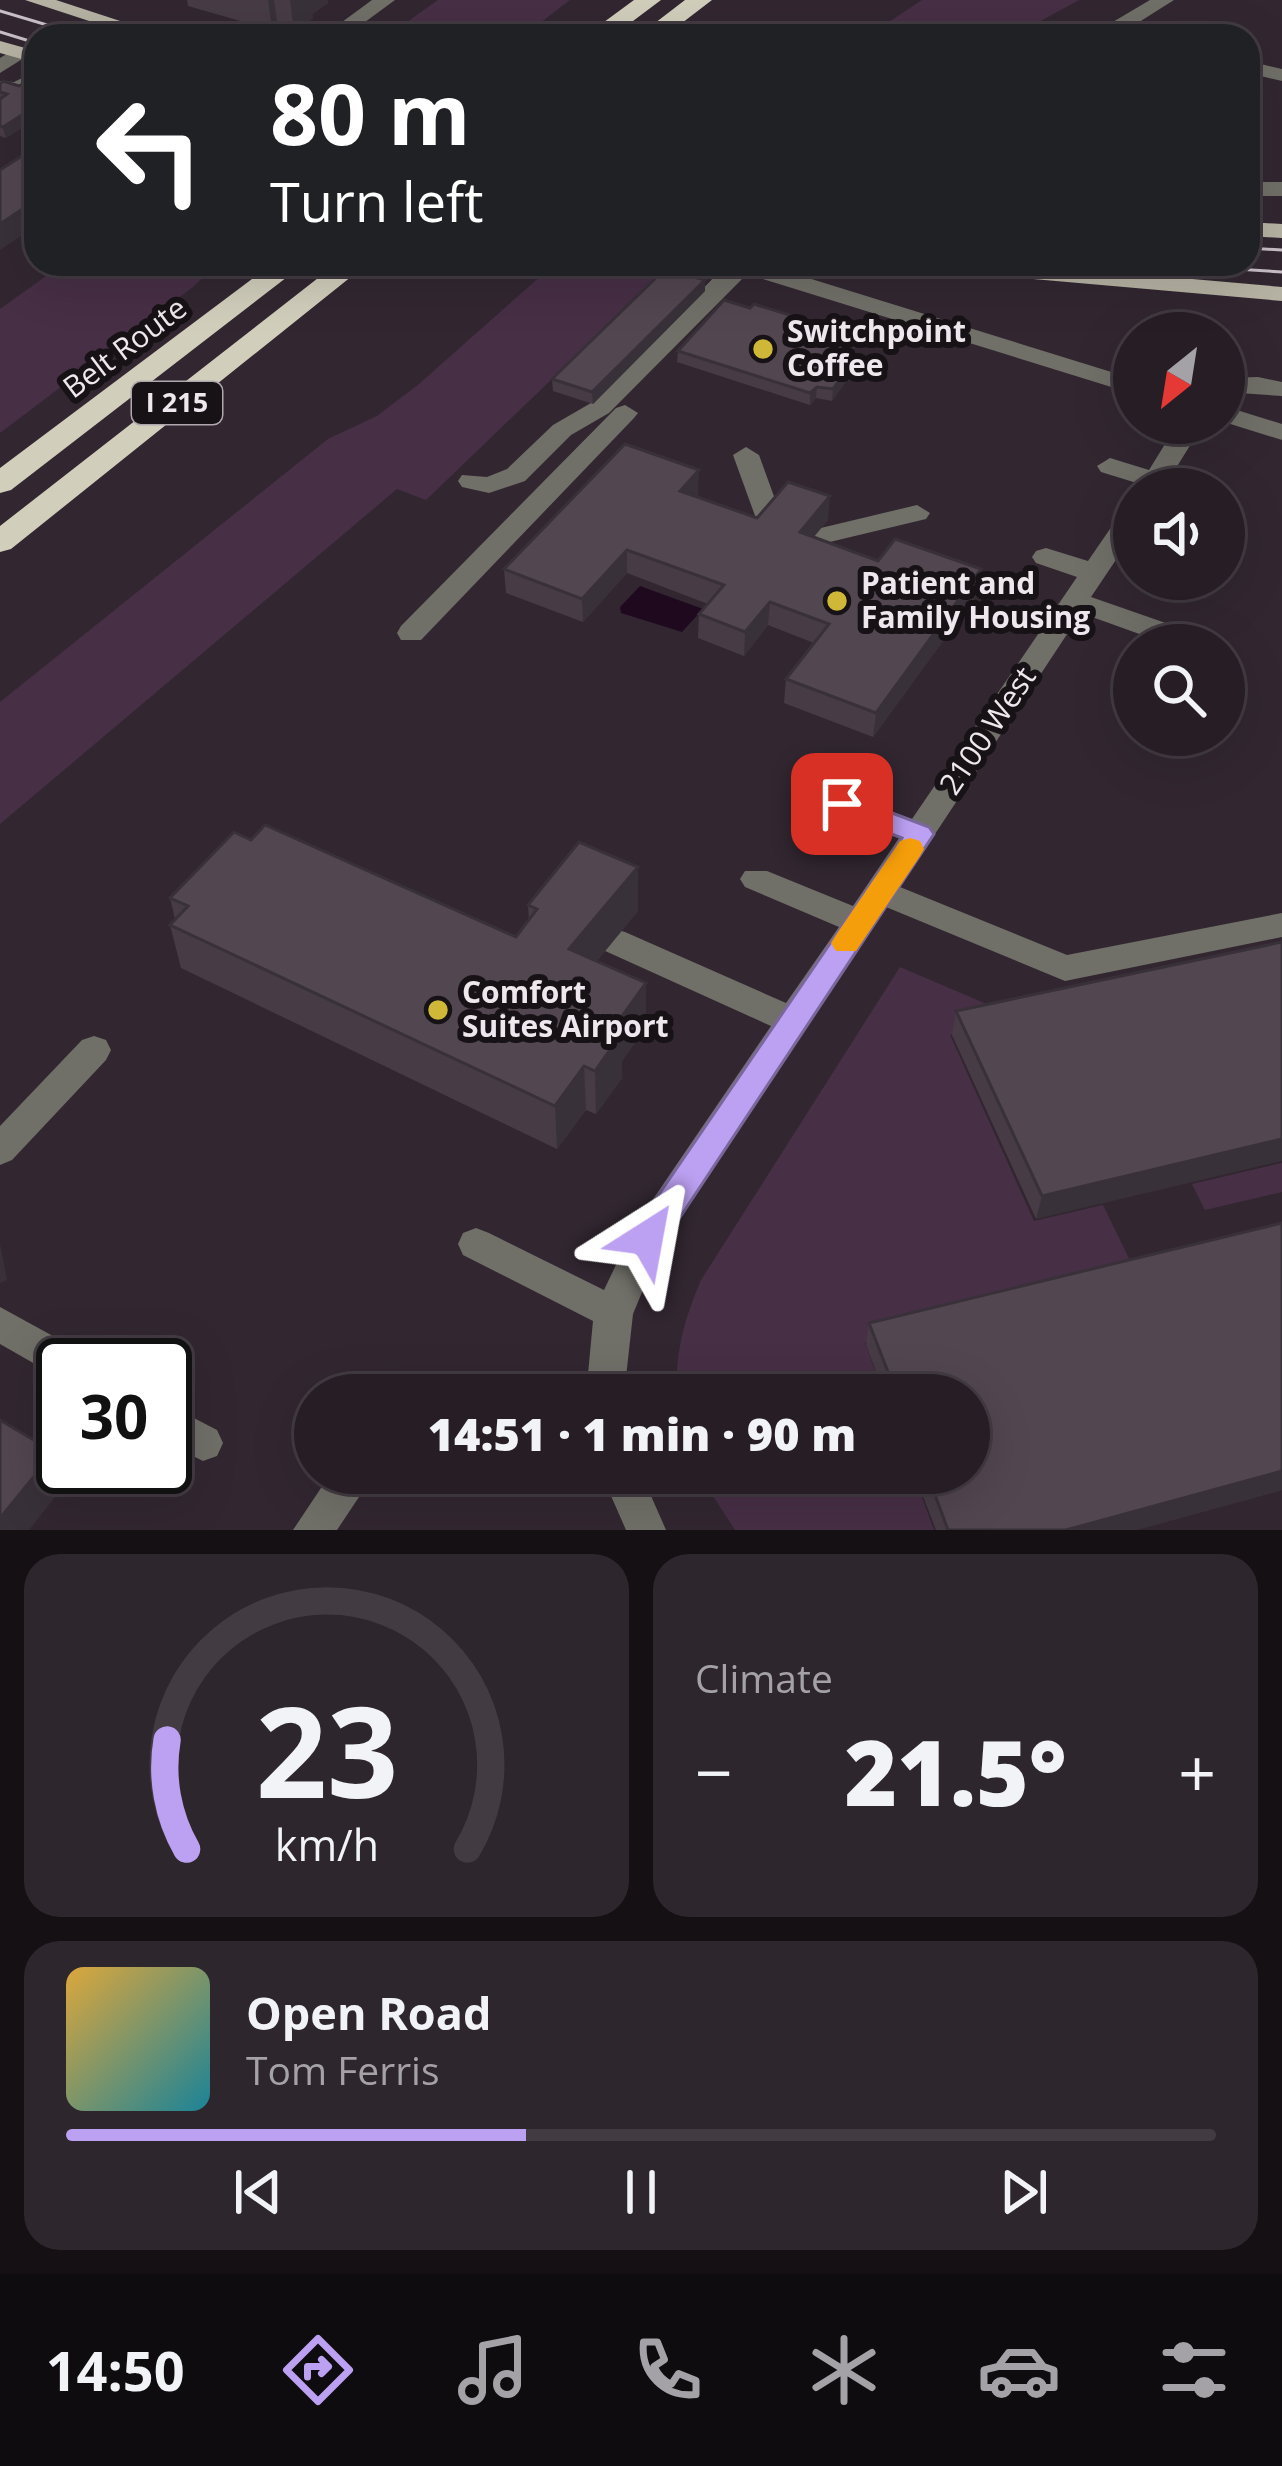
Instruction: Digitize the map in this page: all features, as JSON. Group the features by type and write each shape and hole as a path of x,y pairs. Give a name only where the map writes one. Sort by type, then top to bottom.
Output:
{"highway":[{"path":"613,24 650,0"},
{"path":"667,24 700,0"},
{"name":"Belt Route","path":"0,483 274,276"},
{"name":"I 215","path":"0,542 338,276"}],"main road":[{"path":"35,0 116,24"},
{"path":"1079,276 1282,294"}],"street":[{"path":"350,24 385,0"},
{"path":"1132,24 1164,0"},
{"path":"471,481 489,485 516,475 562,430 600,408 730,276"},
{"path":"776,276 1113,380"},
{"path":"1245,384 1282,389"},
{"path":"411,633 625,413"},
{"path":"1245,421 1282,432"},
{"path":"746,455 771,524"},
{"path":"1110,466 1115,468"},
{"path":"813,538 917,514"},
{"name":"2100 West","path":"604,1374 611,1312 647,1238 1113,544"},
{"path":"1046,557 1094,573"},
{"path":"1074,602 1138,624"},
{"path":"842,804 920,834"},
{"path":"756,879 860,922"},
{"path":"881,892 1065,968 1282,925"},
{"path":"614,941 794,1022"},
{"path":"0,1150 94,1050"},
{"path":"476,1244 611,1312"},
{"path":"0,1324 36,1345"},
{"path":"192,1437 203,1443"},
{"path":"313,1530 340,1494"},
{"path":"630,1494 646,1530"}],"shaded area":[{"path":"438,0 570,0 539,24 404,24"},
{"path":"922,0 1079,0 1035,24 886,24"},
{"path":"46,276 204,276 0,433 0,309"},
{"path":"541,276 657,278 426,500 397,489 0,824 0,702 328,439 377,416"},
{"path":"640,586 703,609 682,632 621,613 620,607"},
{"path":"900,967 1017,1017 950,1035 1034,1221 1103,1205 1138,1277 865,1343 876,1374 678,1374 682,1336 701,1280"},
{"path":"1282,1163 1282,1192 1205,1210 1192,1184"},
{"path":"712,1494 921,1494 934,1530 735,1530"}],"building":[{"path":"24,83 24,114 3,127 0,99 7,94 0,92 0,84"},
{"path":"24,155 24,208 0,224 0,170"},
{"path":"658,276 705,280 592,392 552,379"},
{"path":"724,300 750,308 754,304 842,331 833,341 853,347 846,355 855,358 833,389 817,387 810,393 678,351"},
{"name":"Patient and Family Housing","path":"625,444 699,470 680,491 757,518 788,482 830,496 800,532 878,561 895,539 981,569 876,713 786,679 829,624 770,602 745,632 699,614 724,585 627,550 582,599 504,569"},
{"name":"Comfort Suites Airport","path":"265,825 516,937 537,909 528,905 579,842 638,867 569,949 646,983 612,1030 621,1034 595,1071 584,1066 555,1106 170,925 188,906 170,898 234,832 251,840"},
{"path":"1282,942 1282,1139 1042,1196 956,1011"},
{"path":"1282,1223 1282,1471 1066,1530 948,1530 935,1494 990,1494 990,1374 889,1374 869,1323"},
{"path":"0,1420 36,1441 36,1474 0,1518"}],"tram line":[{"path":"0,11 44,24"},
{"path":"0,32 24,39"},
{"path":"1260,249 1282,250"},
{"path":"1260,271 1282,272"}],"slow traffic":[{"path":"846,943 910,849"}],"place":[{"name":"Switchpoint Coffee","path":"763,349"},
{"name":"Patient and Family Housing","path":"837,601"},
{"name":"Comfort Suites Airport","path":"438,1010"}],"route":[{"path":"647,1238 920,834 842,804"}]}
